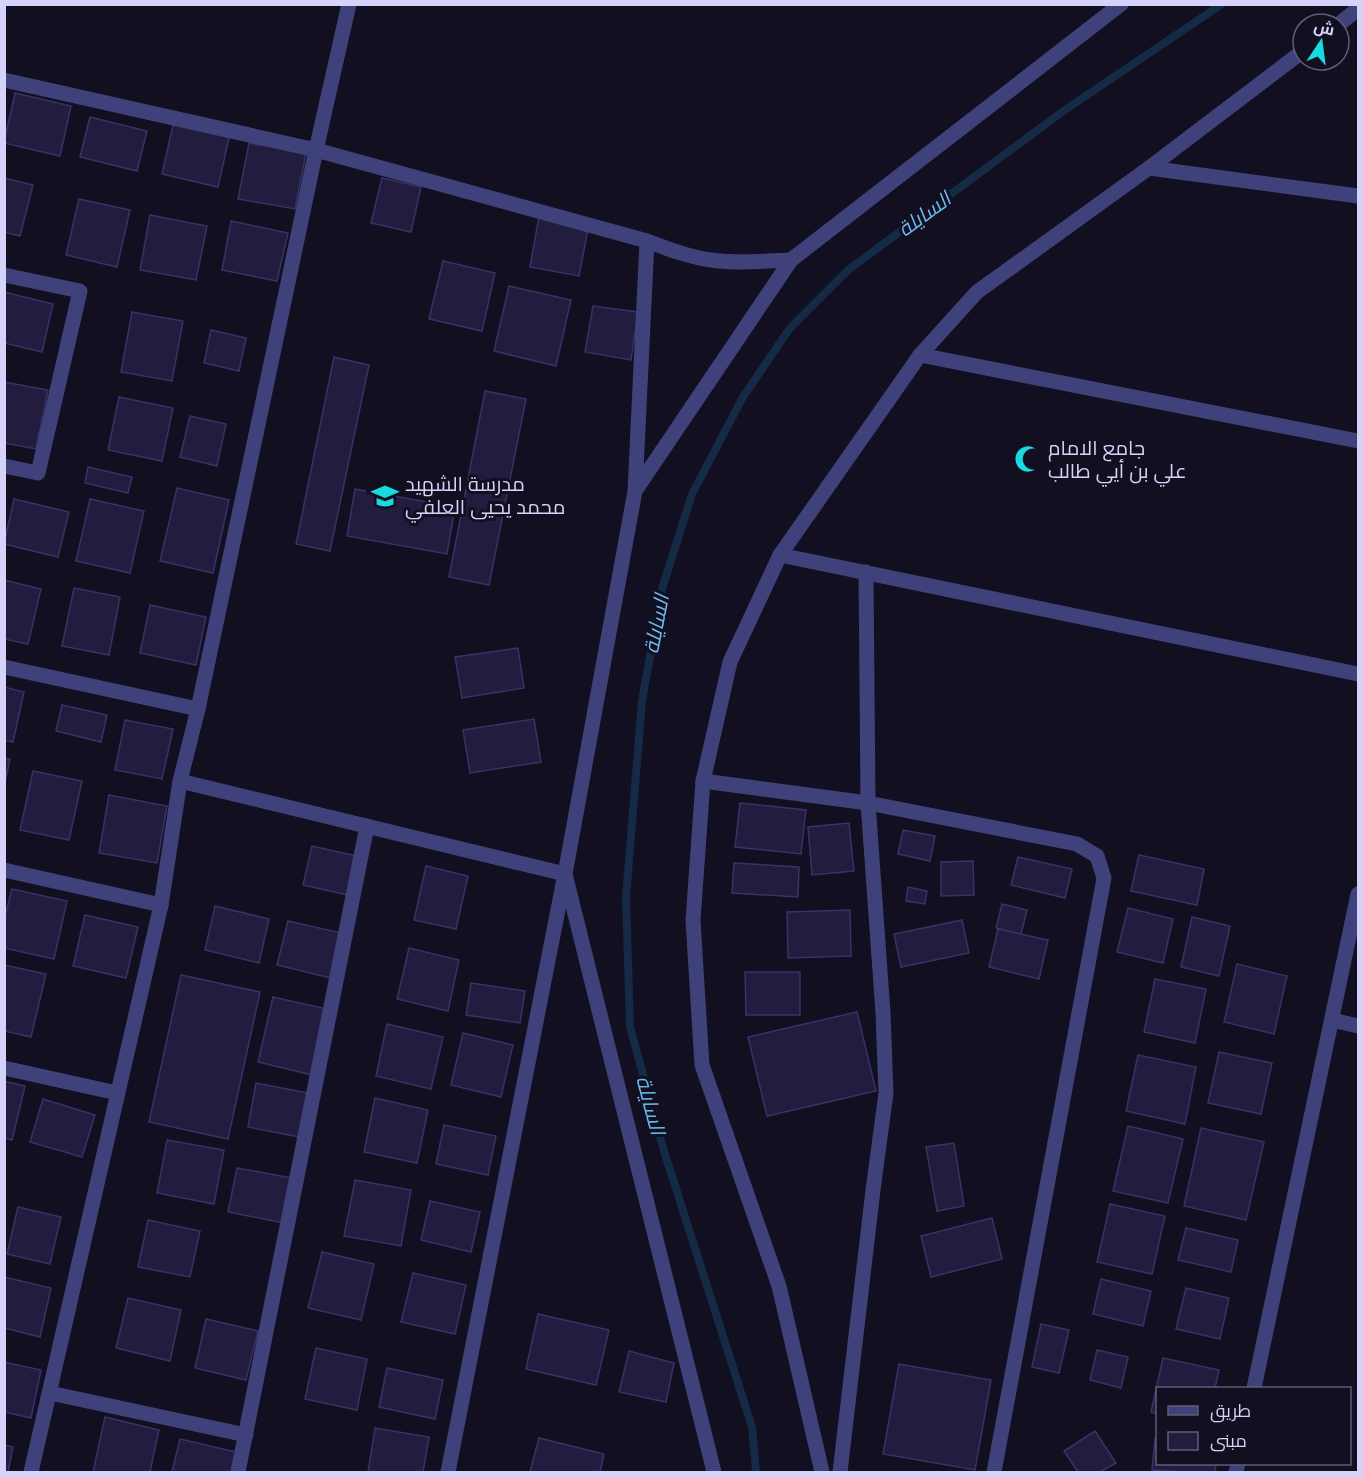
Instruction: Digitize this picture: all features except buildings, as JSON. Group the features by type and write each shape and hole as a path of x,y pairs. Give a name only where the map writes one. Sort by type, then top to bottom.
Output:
{"street":[{"path":"31,1473 161,904 180,781 198,710 349,4"},
{"path":"635,491 791,260 1121,4"},
{"path":"822,1473 779,1286 702,1065 693,920 703,781 730,662 780,555 920,355 978,292 1149,168 1291,60"},
{"path":"4,80 316,150 647,241 683,254 711,260 747,262 791,260"},
{"path":"1149,168 1359,196"},
{"path":"448,1473 565,874 635,491 647,241"},
{"path":"4,274 80,291 38,473 4,466"},
{"path":"920,355 1359,441"},
{"path":"780,555 1359,674"},
{"path":"840,1473 886,1093 884,1012 868,803 866,572"},
{"path":"4,668 198,710"},
{"path":"180,781 565,874"},
{"path":"703,781 868,803 1077,844 1097,856 1104,878 994,1473"},
{"path":"238,1473 367,826"},
{"path":"4,870 161,904"},
{"path":"565,874 714,1473"},
{"path":"1254,1387 1359,894"},
{"path":"1332,1020 1359,1026"},
{"path":"4,1068 117,1093"},
{"path":"50,1393 246,1435"}],"waterway":[{"name":"السايلة","path":"756,1472 752,1427 664,1151 630,1027 626,897 642,701 662,589 692,494 743,397 790,328 848,270 1062,112 1222,4"}],"place":[{"name":"جامع الامام علي بن أيي طالب","path":"1028,459"},
{"name":"مدرسة الشهيد محمد يحيى العلفي","path":"385,496"}]}
